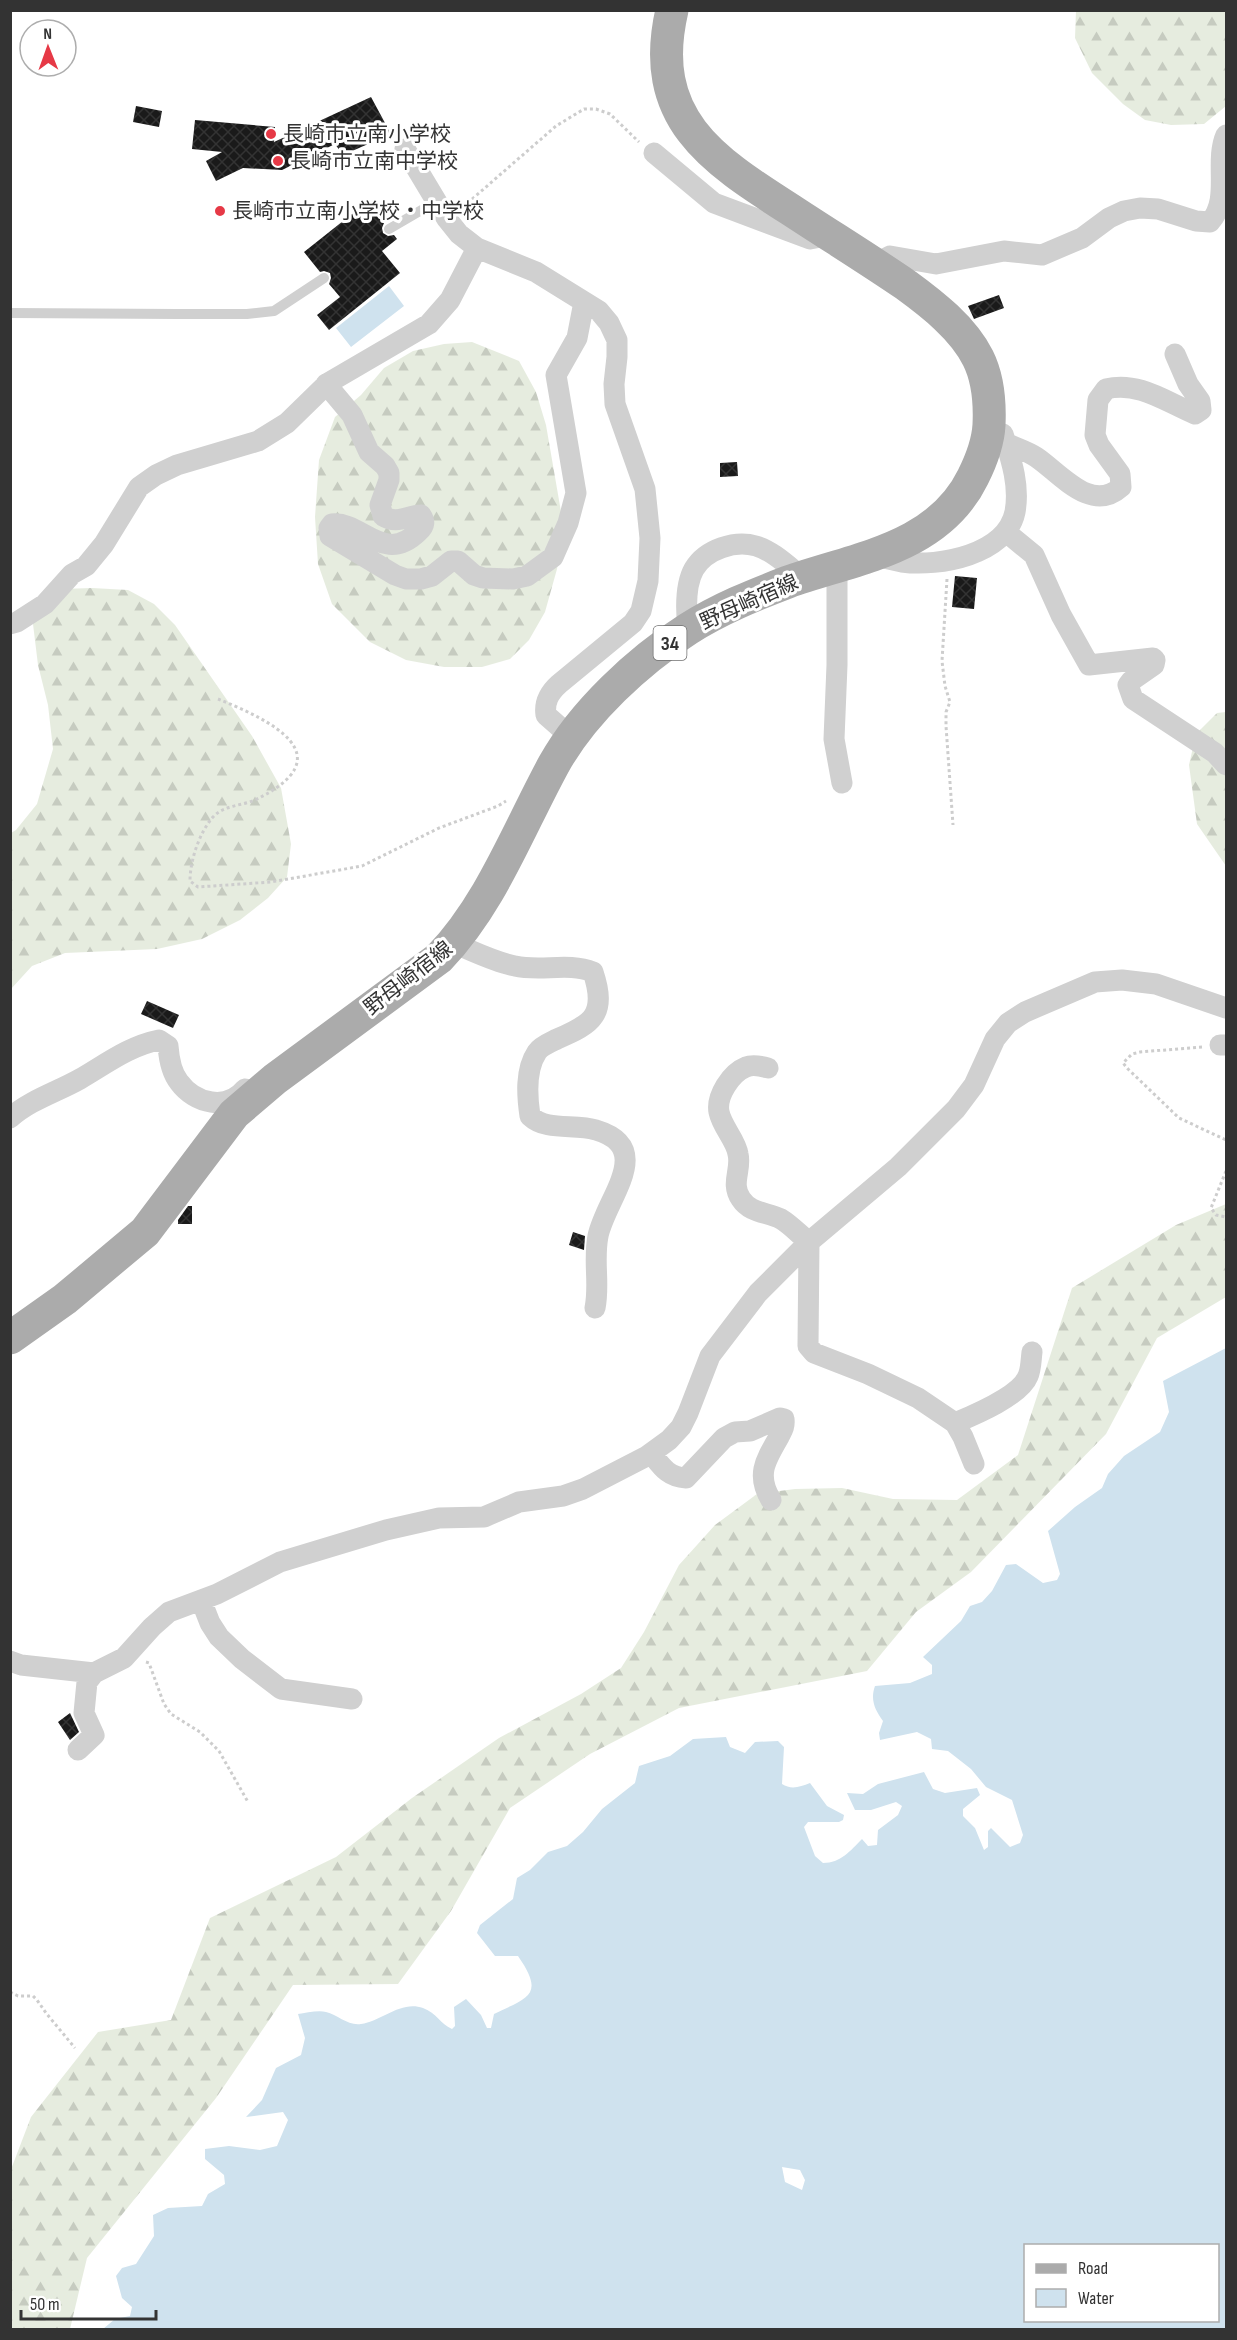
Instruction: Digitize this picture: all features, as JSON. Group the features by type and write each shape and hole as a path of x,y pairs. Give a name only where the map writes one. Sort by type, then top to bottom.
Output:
{"main road":[{"name":"野母崎宿線","path":"10,1338 65,1299 145,1232 234,1114 268,1085 439,958 475,913 519,836 555,762 571,737 590,713 645,661 688,629 733,604 837,566 874,556 920,535 955,505 969,486 985,448 997,431 978,358 966,341 936,309 875,264 722,164 699,142 684,122 674,99 668,70 666,50 672,10"}],"street":[{"path":"875,264 890,256 924,264 936,264 1004,251 1042,255 1082,238 1109,218 1124,211 1140,208 1158,209 1196,221 1210,222 1216,216 1220,203 1227,135"},
{"path":"405,149 459,234 477,248 536,272 599,311 617,340 615,404 645,489 650,562 641,610 633,623 558,684 546,702 546,715 571,737"},
{"path":"654,153 714,203 810,239 829,235"},
{"path":"10,624 45,604 72,574 86,566 104,544 140,487 156,475 177,465 258,441 287,423 326,384 429,324 450,300 477,248"},
{"path":"326,384 352,415 369,452 385,466 389,473 389,480 380,505 384,516 395,520 421,515 424,522 423,528 414,536 395,544 379,543 340,524 332,524 329,528 330,536 395,575 406,579 432,576 451,561 458,561 483,578 513,579 527,576 553,557 574,507 575,476 556,375 577,338 584,302"},
{"path":"997,431 1085,494 1098,496 1114,493 1121,487 1120,474 1099,445 1095,435 1098,400 1106,388 1122,386 1158,396 1195,414 1201,410 1200,401 1188,384 1175,354"},
{"path":"874,556 904,562 949,560 977,553 995,544 1006,532 1015,513 1017,492 1014,471 997,431"},
{"path":"1006,532 1034,555 1060,615 1089,665 1153,658 1154,665 1128,685 1133,699 1215,753 1227,765"},
{"path":"688,629 685,606 694,569 707,556 720,548 741,543 758,546 774,555 802,578"},
{"path":"837,566 834,739 842,783"},
{"path":"453,943 516,966 584,968 593,972 597,984 596,1016 582,1029 552,1041 538,1050 528,1081 530,1116 536,1122 596,1130 616,1138 624,1149 626,1163 623,1176 602,1221 598,1238 595,1259 598,1289 595,1308"},
{"path":"78,1750 94,1735 84,1713 87,1682 94,1673 124,1658 169,1612 201,1600 280,1562 387,1530 439,1518 484,1517 519,1502 563,1496 583,1489 651,1453 669,1440 681,1427 710,1356 758,1293 810,1242 898,1167 956,1109 974,1085 995,1039 1008,1023 1025,1012 1095,982 1122,980 1156,984 1227,1008"},
{"path":"10,1118 20,1109 143,1043 159,1040 168,1046 172,1069 178,1082 187,1092 201,1100 218,1104 227,1102 241,1094 249,1084 259,1080 268,1085"},
{"path":"768,1068 756,1065 746,1067 726,1086 719,1101 719,1112 738,1153 736,1188 746,1205 783,1221 810,1242"},
{"path":"810,1242 808,1346 814,1353 868,1374 918,1398 955,1423 974,1464"},
{"path":"955,1423 1013,1393 1023,1384 1028,1376 1032,1352"},
{"path":"651,1453 665,1470 672,1475 686,1478 724,1438 735,1432 750,1431 780,1418 784,1419 783,1430 763,1474 763,1485 771,1500"},
{"path":"201,1600 210,1623 219,1637 242,1659 280,1689 352,1699"},
{"path":"10,1660 21,1665 94,1673"}],"lane":[{"path":"389,229 442,210"},
{"path":"10,312 247,314 274,311 324,278"}],"path":[{"path":"442,210 462,209 556,126 584,109 596,109 610,114 634,138 654,153"},
{"path":"949,560 942,661 950,702 946,712 946,726 953,825"},
{"path":"218,699 255,714 281,731 295,746 297,761 291,776 270,793 251,802 226,808 213,817 201,837 190,872 190,881 198,887 271,882 362,866 439,828 498,806 511,797"},
{"path":"1223,1045 1156,1049 1132,1054 1123,1063 1179,1118 1227,1140"},
{"path":"1227,1171 1211,1208 1216,1215 1227,1217"},
{"path":"124,1658 149,1663 164,1704 171,1714 201,1732 219,1751 248,1802"},
{"path":"10,1992 18,1996 33,1996 75,2048"}],"green space":[{"path":"1076,11 1226,11 1226,106 1204,124 1171,125 1145,120 1123,104 1092,73 1075,38"},
{"path":"472,342 519,361 536,392 546,425 564,529 557,569 545,612 529,640 510,659 482,667 444,667 406,660 370,642 332,604 318,564 315,517 319,460 335,417 361,395 384,368 413,351 444,344"},
{"path":"61,589 128,590 154,604 175,625 252,736 281,788 291,844 287,877 268,898 240,920 202,939 157,949 65,953 32,966 11,989 11,833 37,804 53,749 48,705 38,665 33,624 40,601"},
{"path":"1226,712 1226,866 1197,824 1189,765 1196,734 1217,713"},
{"path":"1226,1204 1226,1297 1157,1338 1106,1434 971,1572 916,1612 867,1671 679,1708 590,1754 510,1808 451,1911 398,1984 293,1985 216,2098 87,2258 70,2329 11,2329 10,2172 31,2117 98,2032 171,2020 210,1918 336,1857 412,1798 499,1738 581,1694 621,1668 644,1632 679,1565 715,1525 757,1494 795,1489 842,1488 893,1499 957,1500 1018,1455 1072,1288 1176,1225"}],"water":[{"path":"389,286 404,306 351,347 336,328"},
{"path":"1226,1348 1226,2329 103,2329 115,2319 130,2316 132,2307 122,2298 116,2276 122,2268 136,2264 154,2236 153,2215 168,2208 202,2206 208,2194 225,2184 224,2175 205,2159 205,2149 229,2146 260,2150 277,2146 288,2120 283,2112 246,2117 262,2100 276,2068 301,2055 305,2038 298,2014 323,2011 347,2022 361,2024 399,2009 415,2006 428,2010 452,2029 455,2026 454,2007 466,1999 481,2015 487,2028 491,2028 494,2014 516,2003 529,1993 532,1987 531,1979 518,1956 495,1956 477,1933 480,1925 513,1899 517,1878 530,1870 548,1852 567,1846 583,1832 602,1809 635,1783 639,1766 670,1756 693,1739 726,1737 730,1747 745,1753 755,1742 778,1741 784,1747 782,1784 799,1787 810,1783 827,1806 844,1815 843,1820 839,1822 808,1822 804,1827 815,1856 823,1863 840,1859 862,1839 868,1846 877,1845 878,1830 898,1815 902,1806 896,1802 871,1810 855,1810 847,1793 863,1794 878,1784 924,1772 933,1789 945,1793 977,1788 980,1795 963,1809 963,1816 975,1828 984,1850 988,1847 988,1831 991,1828 1010,1847 1020,1843 1023,1835 1012,1800 986,1787 971,1769 948,1751 932,1749 931,1739 917,1732 880,1740 879,1733 883,1721 874,1705 875,1686 910,1683 932,1674 932,1665 923,1657 961,1621 970,1606 982,1602 992,1591 1006,1565 1016,1564 1043,1583 1057,1580 1060,1574 1048,1531 1075,1507 1102,1488 1108,1474 1124,1456 1160,1432 1169,1412 1163,1381","holes":["782,2167 800,2170 805,2180 802,2190 785,2182"]}],"building":[{"path":"371,97 391,134 343,155 335,144 282,170 243,168 216,181 206,161 222,152 192,149 195,120 275,127 274,142"},
{"path":"136,106 162,111 159,127 133,122"},
{"path":"367,202 384,223 383,233 388,236 394,235 397,239 382,251 400,273 329,330 317,315 340,297 329,284 330,273 320,272 304,252"},
{"path":"999,295 1004,308 974,319 968,306"},
{"path":"737,462 738,476 720,477 720,463"},
{"path":"955,576 977,578 974,609 952,607"},
{"path":"147,1001 179,1015 173,1028 141,1014"},
{"path":"188,1206 192,1206 192,1224 178,1224 178,1220"},
{"path":"573,1232 585,1236 584,1250 569,1245"},
{"path":"70,1713 79,1732 70,1740 58,1722"}],"place":[{"name":"長崎市立南小学校","path":"271,134"},
{"name":"長崎市立南中学校","path":"278,161"},
{"name":"長崎市立南小学校・中学校","path":"220,211"}]}
